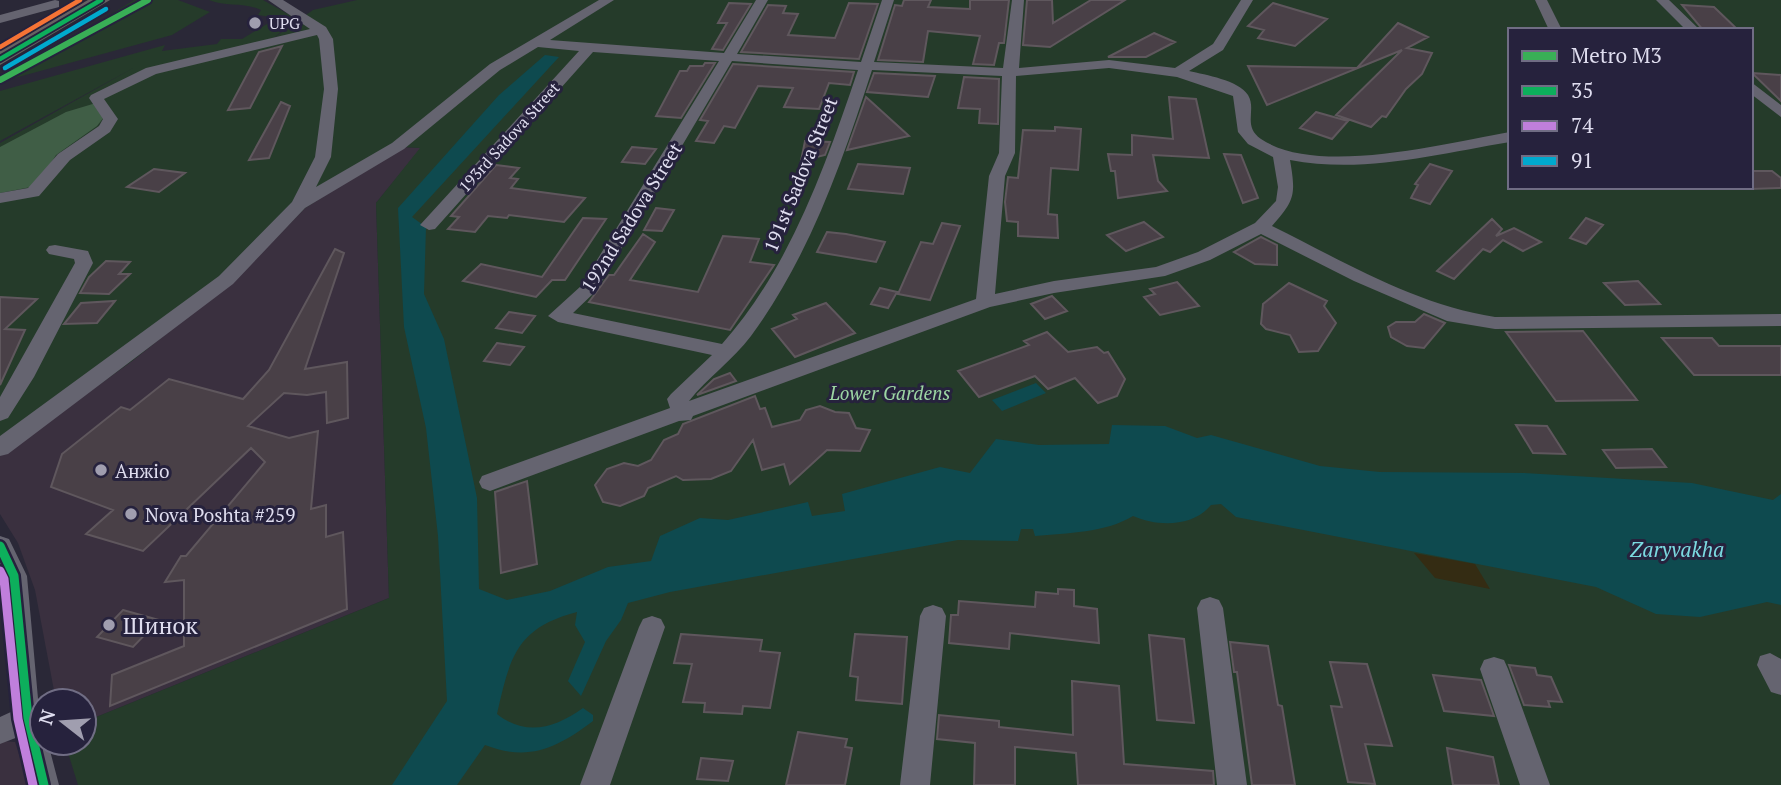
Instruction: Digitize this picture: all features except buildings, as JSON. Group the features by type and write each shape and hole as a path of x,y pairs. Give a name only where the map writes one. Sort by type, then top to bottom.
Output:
{"highway":[{"path":"0,60 101,0"},
{"path":"0,34 58,2"}],"street":[{"path":"274,0 321,30 326,39 331,89 323,158 299,204"},
{"path":"581,0 594,8"},
{"path":"0,448 226,280 299,204 398,146 495,67 608,0"},
{"name":"192nd Sadova Street","path":"726,351 558,316 588,290 731,56 762,0"},
{"name":"191st Sadova Street","path":"683,415 678,398 744,332 781,275 813,209 888,0"},
{"path":"985,302 997,176 1007,153 1009,72 1018,0"},
{"path":"1176,73 1218,47 1247,0"},
{"path":"1541,0 1555,28"},
{"path":"1662,0 1692,28"},
{"path":"0,19 58,2"},
{"path":"0,198 33,192 64,158 105,129 111,119 96,98 112,87 151,71 321,30"},
{"path":"538,43 1009,72 1117,64 1176,73 1238,92 1243,99 1241,125 1247,136 1280,154 1306,161 1357,162 1508,137"},
{"name":"193rd Sadova Street","path":"429,225 589,48"},
{"path":"1756,98 1781,113"},
{"path":"490,482 683,415 985,302 1054,287 1159,272 1204,256 1261,227 1284,202 1286,187 1280,154"},
{"path":"1261,227 1361,277 1454,317 1495,323 1781,320"},
{"path":"0,413 26,376 61,300 84,263 82,255 55,250"},
{"path":"0,546 7,575 28,718 0,731"},
{"path":"1210,608 1232,785"},
{"path":"915,785 933,616"},
{"path":"595,785 652,627"},
{"path":"1494,669 1535,785"},
{"path":"37,757 44,785"}],"shaded area":[{"path":"96,103 104,117 97,126 56,155 36,186 0,193 0,147 66,112"},
{"path":"402,147 421,148 376,203 389,598 98,716 98,687 53,687 35,590 18,543 0,514 0,456 132,361 239,276 305,208"},
{"path":"0,741 15,742 29,785 0,785"}],"green space":[{"path":"134,0 178,0 210,12 172,35 0,82"},
{"name":"Lower Gardens","path":"209,0 263,0 297,19 271,40 313,10 357,0 1781,0 1781,785 78,785 69,757 98,757 98,716 389,598 376,203 420,148 402,147 305,208 239,276 132,361 0,456 0,143 135,67 0,141 0,91 165,45 162,51 217,44 221,39 242,39 277,18 258,15 261,10"}],"sand":[{"path":"1414,553 1475,564 1490,589 1435,578"}],"water":[{"name":"Zaryvakha","path":"545,55 559,57 412,217 426,227 424,294 444,339 477,498 479,589 507,600 550,591 608,567 651,561 660,536 700,518 728,520 808,502 812,516 845,511 842,494 940,467 970,473 996,439 1039,445 1109,444 1112,425 1165,426 1197,438 1211,435 1320,466 1380,472 1524,473 1692,483 1773,500 1781,494 1781,605 1767,602 1700,617 1656,614 1596,587 1236,517 1221,504 1211,505 1195,518 1175,523 1153,522 1133,516 1110,526 1073,533 1035,536 1033,529 1021,529 1018,541 958,540 670,592 628,603 621,620 606,641 581,696 568,681 585,642 575,625 577,612 557,619 528,636 519,648 506,676 497,714 519,726 540,727 562,721 583,708 593,715 593,721 567,739 542,750 515,752 485,745 457,785 392,785 447,701 438,536 426,428 404,327 398,208 499,95"},
{"path":"1036,383 1046,393 1002,411 992,400"}],"metro line":[{"name":"M3","path":"0,80 148,0"}],"transit line":[{"path":"0,47 80,0"},
{"name":"35","path":"0,59 101,0"},
{"name":"91","path":"5,68 106,9"},
{"name":"35","path":"0,546 14,576 28,718 44,785"},
{"name":"74","path":"0,571 4,579 18,719 33,785"}],"place":[{"name":"UPG","path":"255,23"},
{"name":"Анжіо","path":"101,470"},
{"name":"Nova Poshta #259","path":"131,514"},
{"name":"Шинок","path":"109,625"}]}
